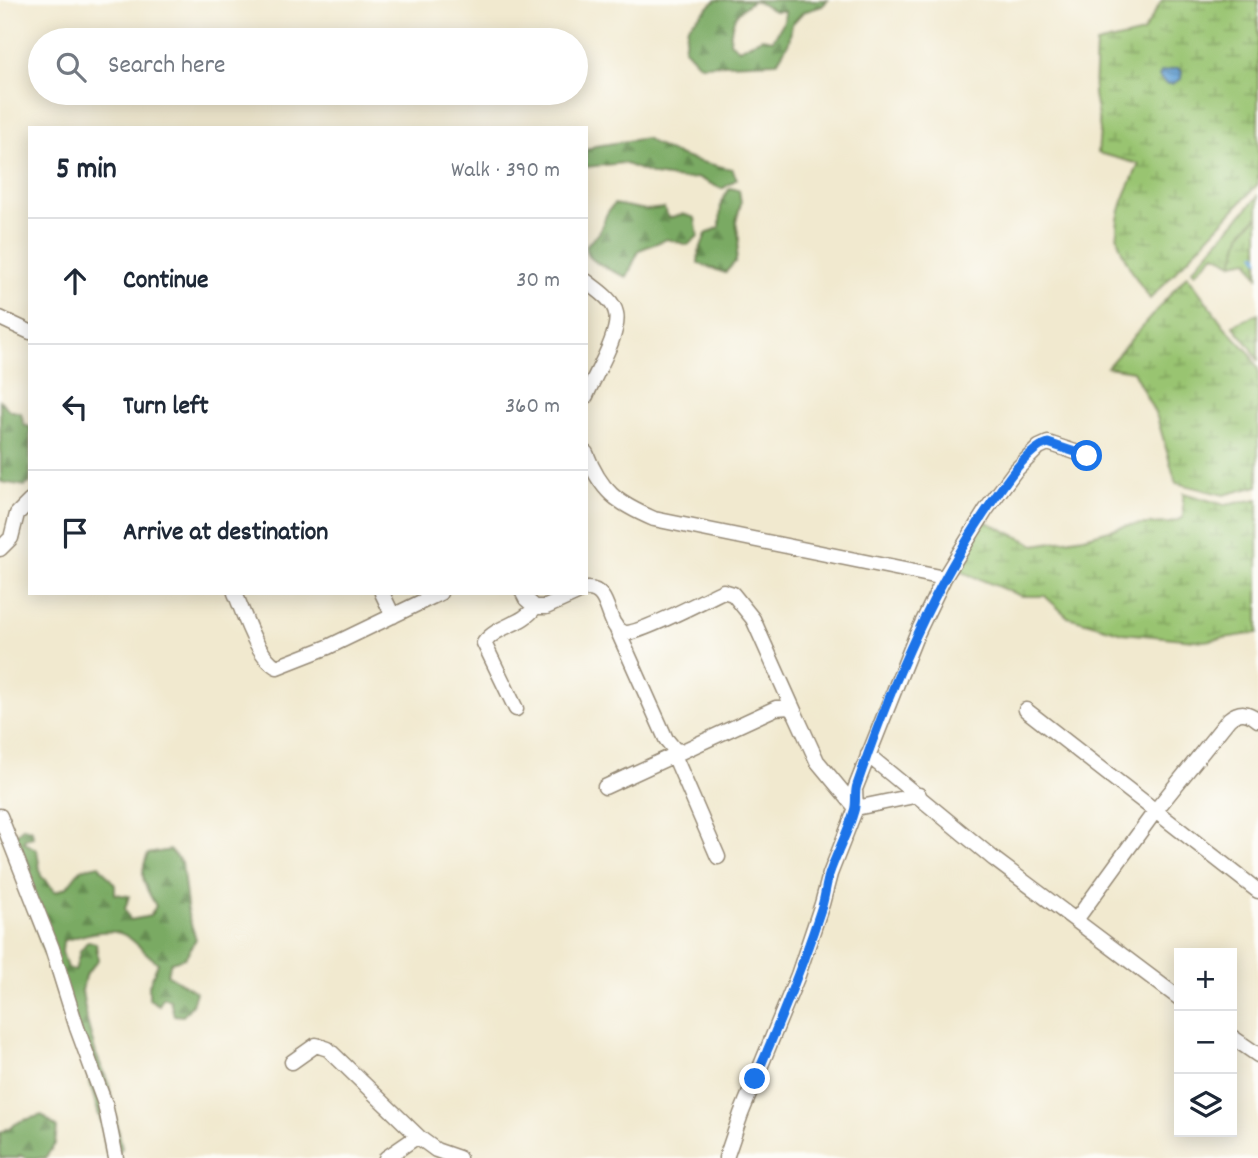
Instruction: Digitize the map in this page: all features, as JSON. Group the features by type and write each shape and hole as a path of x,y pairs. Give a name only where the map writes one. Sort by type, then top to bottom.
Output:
{"street":[{"path":"588,283 612,303 616,324 588,392"},
{"path":"0,318 28,330"},
{"path":"726,1158 797,975 830,874 856,808 855,789 916,636 944,578 1014,471 1039,447 1048,443 1087,456"},
{"path":"588,458 597,478 610,494 624,506 654,519 944,578"},
{"path":"0,549 11,538 17,514 28,502"},
{"path":"588,589 597,591 604,598 666,739 678,753 718,857"},
{"path":"615,624 620,631 627,633 723,592 733,594 752,619 817,761 856,808"},
{"path":"236,595 262,654 269,663 277,667 328,647 436,595"},
{"path":"383,595 393,616"},
{"path":"524,595 535,607 546,607 573,595"},
{"path":"516,709 484,643 490,634 530,616 535,607"},
{"path":"605,787 776,708 789,707 795,713"},
{"path":"1026,710 1258,891"},
{"path":"1076,920 1157,810 1229,719 1244,713 1258,720"},
{"path":"868,755 994,859 1174,994"},
{"path":"856,808 919,795"},
{"path":"0,816 52,948 105,1104 116,1158"},
{"path":"1237,1040 1258,1055"},
{"path":"292,1062 316,1045 328,1049 418,1136 436,1150 459,1158"},
{"path":"386,1158 418,1136"}],"green space":[{"path":"716,0 754,0 828,0 822,6 803,12 792,24 789,42 777,62 700,65 684,48 688,26","holes":["754,0 774,11 785,11 784,21 773,40 762,38 739,49 730,42 735,17 748,4"]},
{"path":"1162,0 1258,0 1258,184 1150,299 1125,257 1117,231 1122,205 1139,164 1098,153 1100,130 1094,94 1096,44 1143,33"},
{"path":"646,138 676,154 732,169 737,179 722,189 699,178 681,179 654,175 623,163 588,167 588,149"},
{"path":"730,188 739,190 741,203 736,222 739,239 736,261 725,273 698,263 706,234 720,227 721,202"},
{"path":"1258,196 1258,216 1242,232 1233,263 1215,254 1195,273 1192,270"},
{"path":"614,204 646,210 664,208 669,218 683,214 695,218 698,236 688,245 667,239 639,250 627,277 600,265 588,255 588,243 599,233"},
{"path":"1258,216 1258,277 1248,260 1233,263 1242,232"},
{"path":"1187,275 1225,327 1250,353 1258,369 1258,486 1224,495 1176,483 1157,417 1133,371 1107,367"},
{"path":"1258,313 1258,361 1233,325"},
{"path":"0,400 9,410 21,413 24,425 28,426 28,484 1,482"},
{"path":"1183,493 1225,505 1258,499 1258,633 1204,641 1123,633 1068,617 1045,596 1021,596 955,569 983,520 1035,545 1084,537 1128,525 1170,523 1183,518"},
{"path":"24,827 32,830 33,837 25,839 24,842 37,850 41,876 56,892 67,887 81,869 99,865 115,885 115,894 129,896 125,909 130,920 150,916 156,906 143,875 148,854 170,850 182,863 188,915 196,939 185,958 171,962 167,974 196,992 192,1005 183,1016 174,1015 170,1000 163,997 159,1005 149,999 149,985 158,963 128,937 121,933 105,931 63,941 62,952 67,968 75,971 80,951 88,941 96,943 98,960 85,976 82,991 96,1054 109,1085 122,1148 114,1158 107,1156 101,1122 85,1066 46,959 13,851 16,834"},
{"path":"42,1115 57,1128 55,1144 45,1158 19,1155 18,1158 0,1158 0,1133 21,1121"}],"water":[{"path":"1178,68 1182,72 1181,79 1172,84 1166,84 1159,77 1161,72"}],"waterway":[{"path":"1256,254 1258,259"}],"route":[{"path":"755,1079 781,1018 830,874 856,808 855,789 916,636 944,578 1014,471 1039,447 1048,443 1087,456"}]}
